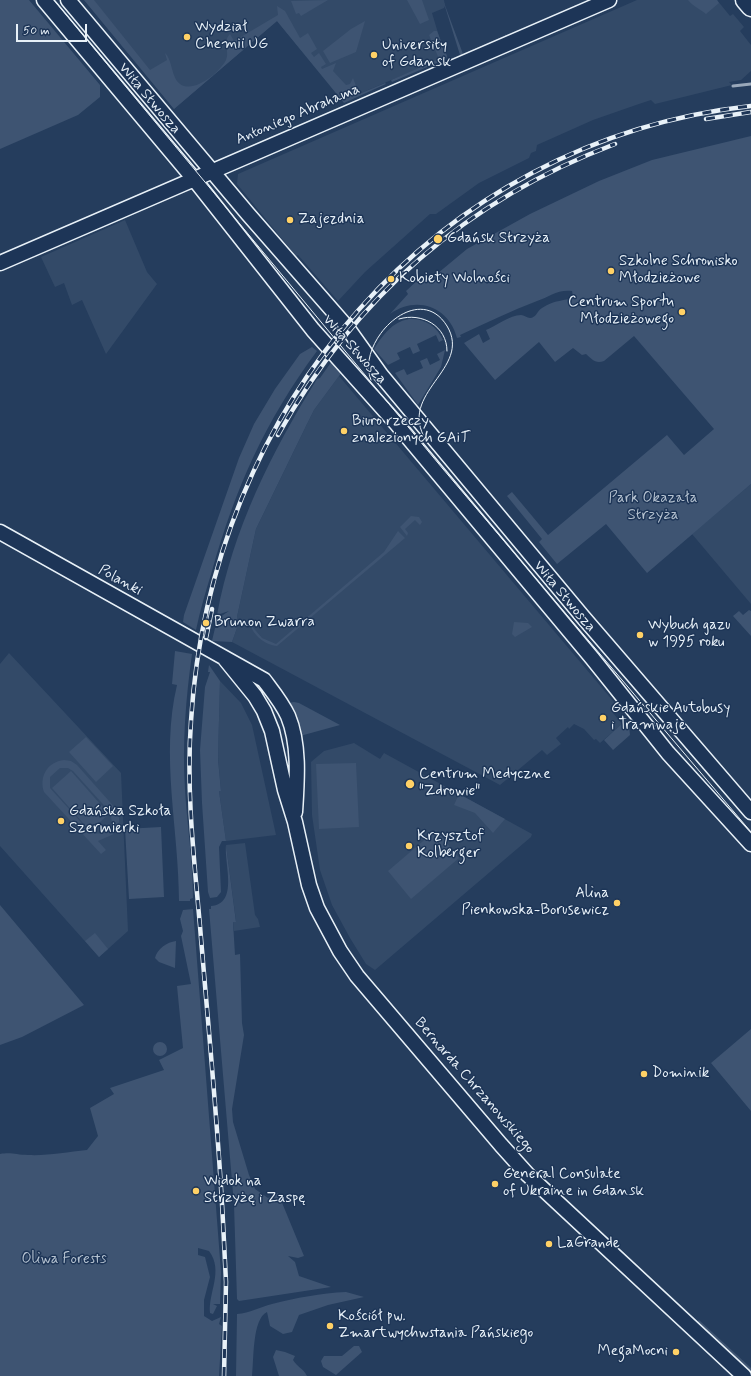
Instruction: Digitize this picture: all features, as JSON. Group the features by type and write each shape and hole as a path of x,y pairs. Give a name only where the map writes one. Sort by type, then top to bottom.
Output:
{"street":[{"name":"Wita Stwosza","path":"44,0 194,178 313,330 391,417 592,658 686,774 751,844"},
{"name":"Wita Stwosza","path":"68,0 276,247 346,326 381,375 607,645 751,812"},
{"name":"Antoniego Abrahama","path":"0,263 609,0"},
{"name":"Polanki","path":"0,532 225,659"},
{"path":"592,658 607,645"},
{"name":"Bernarda Chrzanowskiego","path":"225,659 255,696 264,711 272,731 285,790 295,822 308,885 317,908 340,951 357,976 500,1145 528,1175 744,1376"},
{"name":"Bernarda Chrzanowskiego","path":"225,659 264,680 280,702 288,717 293,733 296,762 295,822"}],"shaded area":[{"name":"University of Gdansk","path":"84,0 444,0 444,8 432,13 444,53 442,58 343,101 277,21 174,109"},
{"path":"637,0 717,0 730,16 733,14 744,27 740,31 751,45 751,71 741,80 729,82 732,85 655,104 651,100 593,120 537,145 536,151 531,153 529,158 479,183 436,214 430,214 365,272 338,301 298,255 296,256 237,184 238,174"},
{"path":"125,220 147,272 157,284 106,354 82,300 72,305 64,283 55,287 41,257"},
{"path":"339,376 619,708 613,713 622,724 600,743 596,739 594,740 584,729 574,724 569,729 568,727 556,738 561,744 547,755 542,750 500,785 232,642 237,628 237,617 256,529 314,410"},
{"path":"751,484 751,604 692,534"},
{"name":"Gdańska Szkoła Szermierki","path":"9,653 121,773 128,931 99,957 0,846 0,664"},
{"path":"220,681 241,703 252,725 276,835 226,841 219,791 221,791 218,758"},
{"path":"354,743 380,759 384,753 532,834 531,837 375,970 366,964 332,905 320,870 312,815 311,762 324,751"},
{"path":"245,843 255,915 258,919 260,927 234,931 233,922 236,921 226,845"}],"green space":[{"path":"0,0 29,0 100,85 100,97 78,115 0,149"},
{"path":"84,0 94,0 150,70 167,60 165,53 168,56 177,81 186,86 199,84 212,76 223,65 227,57 226,43 230,34 234,41 278,15 277,6 285,11 300,38 308,33 317,49 311,53 314,57 319,53 326,64 321,67 322,69 336,63 333,71 346,85 350,84 353,78 359,94 385,83 386,84 344,103 277,21 174,109"},
{"path":"328,0 301,16 299,13 296,14 291,1"},
{"path":"407,0 422,0 429,20 420,24"},
{"path":"443,0 463,54 505,36 506,34 506,37 462,56 460,55"},
{"path":"688,0 717,0 719,3 706,14"},
{"path":"365,21 356,52 330,63 323,51 351,29"},
{"path":"434,31 437,31 447,56 446,59 392,82 391,80 439,59 429,35"},
{"name":"Park Okazała Strzyża","path":"751,136 751,484 647,573 606,524 557,564 539,542 542,539 507,496 512,492 548,535 667,435 684,455 714,429 634,336 601,362 594,360 586,354 582,355 573,348 555,362 539,342 495,380 464,343 479,334 483,343 490,339 486,330 517,315 532,318 540,309 547,305 576,296 573,296 572,291 562,291 541,299 460,335 461,337 457,338 453,327 447,318 439,311 430,307 410,305 400,308 390,314 408,294 406,291 421,277 426,283 467,249 530,214 599,181 652,160"},
{"path":"409,319 420,320 434,327 443,340 439,342 436,335 417,344 420,351 413,354 410,347 397,353 400,359 388,365 374,349 388,330 398,323"},
{"path":"312,347 317,351 282,403 254,456 242,484 221,541 203,600 196,630 183,622 184,615 239,458 254,424 275,389 300,354"},
{"path":"445,350 441,367 418,405 395,373 404,369 407,375 423,368 420,361 427,358 430,365 440,360 437,354"},
{"path":"332,361 342,372 314,410 256,529 237,617 237,628 232,642 212,641 215,628 218,628 220,617 229,611 217,615 233,552 256,492 284,435 300,407 317,379 320,378"},
{"path":"411,516 419,517 422,522 420,525 415,520 405,529 408,533 407,536 400,527"},
{"path":"398,531 405,538 277,646 264,642 254,632 250,624 262,638 276,644 384,552"},
{"path":"749,610 751,611 751,636 733,616 739,611 743,615"},
{"path":"514,622 528,623 532,627 515,637 512,634"},
{"path":"175,651 192,654 186,703 184,737 185,789 193,884 193,898 190,899 190,901 179,901 170,766 172,712 177,685 172,684"},
{"path":"209,665 220,681 218,759 221,791 219,791 226,841 222,841 219,847 221,892 217,897 210,898 208,892 200,750 205,687 210,672 208,672"},
{"path":"288,703 299,703 340,725 300,736"},
{"path":"625,721 629,726 630,735 613,750 604,740"},
{"path":"86,737 113,766 96,782 69,752"},
{"path":"58,761 71,761 77,765 117,810 119,819 116,831 114,834 98,841 106,850 101,854 44,792 43,781 46,771","holes":["60,768 68,768 73,771 110,812 112,822 108,829 102,833 92,833 89,831 50,788 50,777"]},
{"path":"356,763 359,827 319,829 316,764"},
{"path":"71,771 109,814 90,831 52,788"},
{"path":"459,794 505,819 493,833 475,813 454,805"},
{"path":"161,827 164,897 129,899 125,829"},
{"path":"436,830 459,858 411,899 388,871"},
{"path":"226,845 236,922 233,922 235,955 240,954 242,1023 244,1035 232,1109 233,1122 249,1175 255,1189 268,1198 278,1193 304,1256 298,1258 288,1256 295,1262 299,1276 331,1287 239,1301 237,1299 234,1205 209,909 211,909 211,906 220,904 228,891"},
{"path":"0,905 84,1005 22,1037 0,1045"},
{"name":"Oliwa Forests","path":"193,909 221,1272 220,1304 213,1304 217,1306 213,1314 210,1313 210,1305 215,1266 209,1251 198,1248 198,1255 205,1257 210,1277 204,1300 204,1316 212,1321 221,1317 219,1324 222,1326 219,1376 0,1376 0,1154 42,1155 87,1150 98,1136 90,1108 114,1094 110,1088 164,1070 159,1060 183,1048 177,986 191,984 181,936 183,931 180,919 183,910"},
{"path":"95,933 108,949 99,957 85,941"},
{"path":"176,941 175,968 159,962 155,958 163,946"},
{"path":"751,1029 751,1111 711,1063"},
{"path":"157,1042 163,1042 167,1046 167,1052 163,1056 157,1056 153,1052 153,1046"},
{"path":"346,1292 364,1297 328,1305 299,1315 292,1332 283,1334 270,1326 267,1312 262,1316 256,1331 252,1376 236,1376 237,1314 299,1298 327,1293"},
{"path":"699,1320 751,1368 751,1375 696,1324"},
{"path":"354,1346 359,1346 362,1352 336,1375 323,1367 321,1361 324,1356 342,1356"},
{"path":"276,1350 295,1356 293,1360 307,1376 279,1376 273,1357"}],"waterway":[{"path":"733,86 751,84"}],"tram line":[{"path":"54,0 443,469 751,832"},
{"path":"371,380 368,365 372,349 380,334 392,321 406,312 421,309 435,313 447,326 452,341 450,355 444,369 426,395 420,408 419,423 426,440"},
{"path":"399,319 408,317 424,319 432,323 443,334 447,351"}],"railway":[{"path":"224,1376 226,1282 221,1185 191,824 189,773 191,721 207,606 242,498 293,399 359,310 439,234 532,173 636,130 751,106"},
{"path":"706,119 751,112"},
{"path":"278,435 309,385 342,339 379,297 420,259 464,224 511,194 561,167 615,144"},
{"path":"206,638 212,609"}],"place":[{"name":"Wydział Chemii UG","path":"187,37"},
{"name":"University of Gdansk","path":"374,55"},
{"name":"Zajezdnia","path":"290,220"},
{"name":"Gdańsk Strzyża","path":"438,239"},
{"name":"Szkolne Schronisko Młodzieżowe","path":"611,271"},
{"name":"Kobiety Wolności","path":"391,279"},
{"name":"Centrum Sportu Młodzieżowego","path":"682,312"},
{"name":"Biuro rzeczy znalezionych GAiT","path":"344,431"},
{"name":"Brunon Zwarra","path":"206,623"},
{"name":"Wybuch gazu w 1995 roku","path":"640,635"},
{"name":"Gdańskie Autobusy i Tramwaje","path":"603,718"},
{"name":"Centrum Medyczne \"Zdrowie\"","path":"410,784"},
{"name":"Gdańska Szkoła Szermierki","path":"61,821"},
{"name":"Krzysztof Kolberger","path":"409,846"},
{"name":"Alina Pienkowska-Borusewicz","path":"617,903"},
{"name":"Dominik","path":"644,1074"},
{"name":"General Consulate of Ukraine in Gdansk","path":"495,1184"},
{"name":"Widok na Strzyżę i Zaspę","path":"196,1191"},
{"name":"LaGrande","path":"549,1244"},
{"name":"Kościół pw. Zmartwychwstania Pańskiego","path":"330,1326"},
{"name":"MegaMocni","path":"676,1352"}]}
